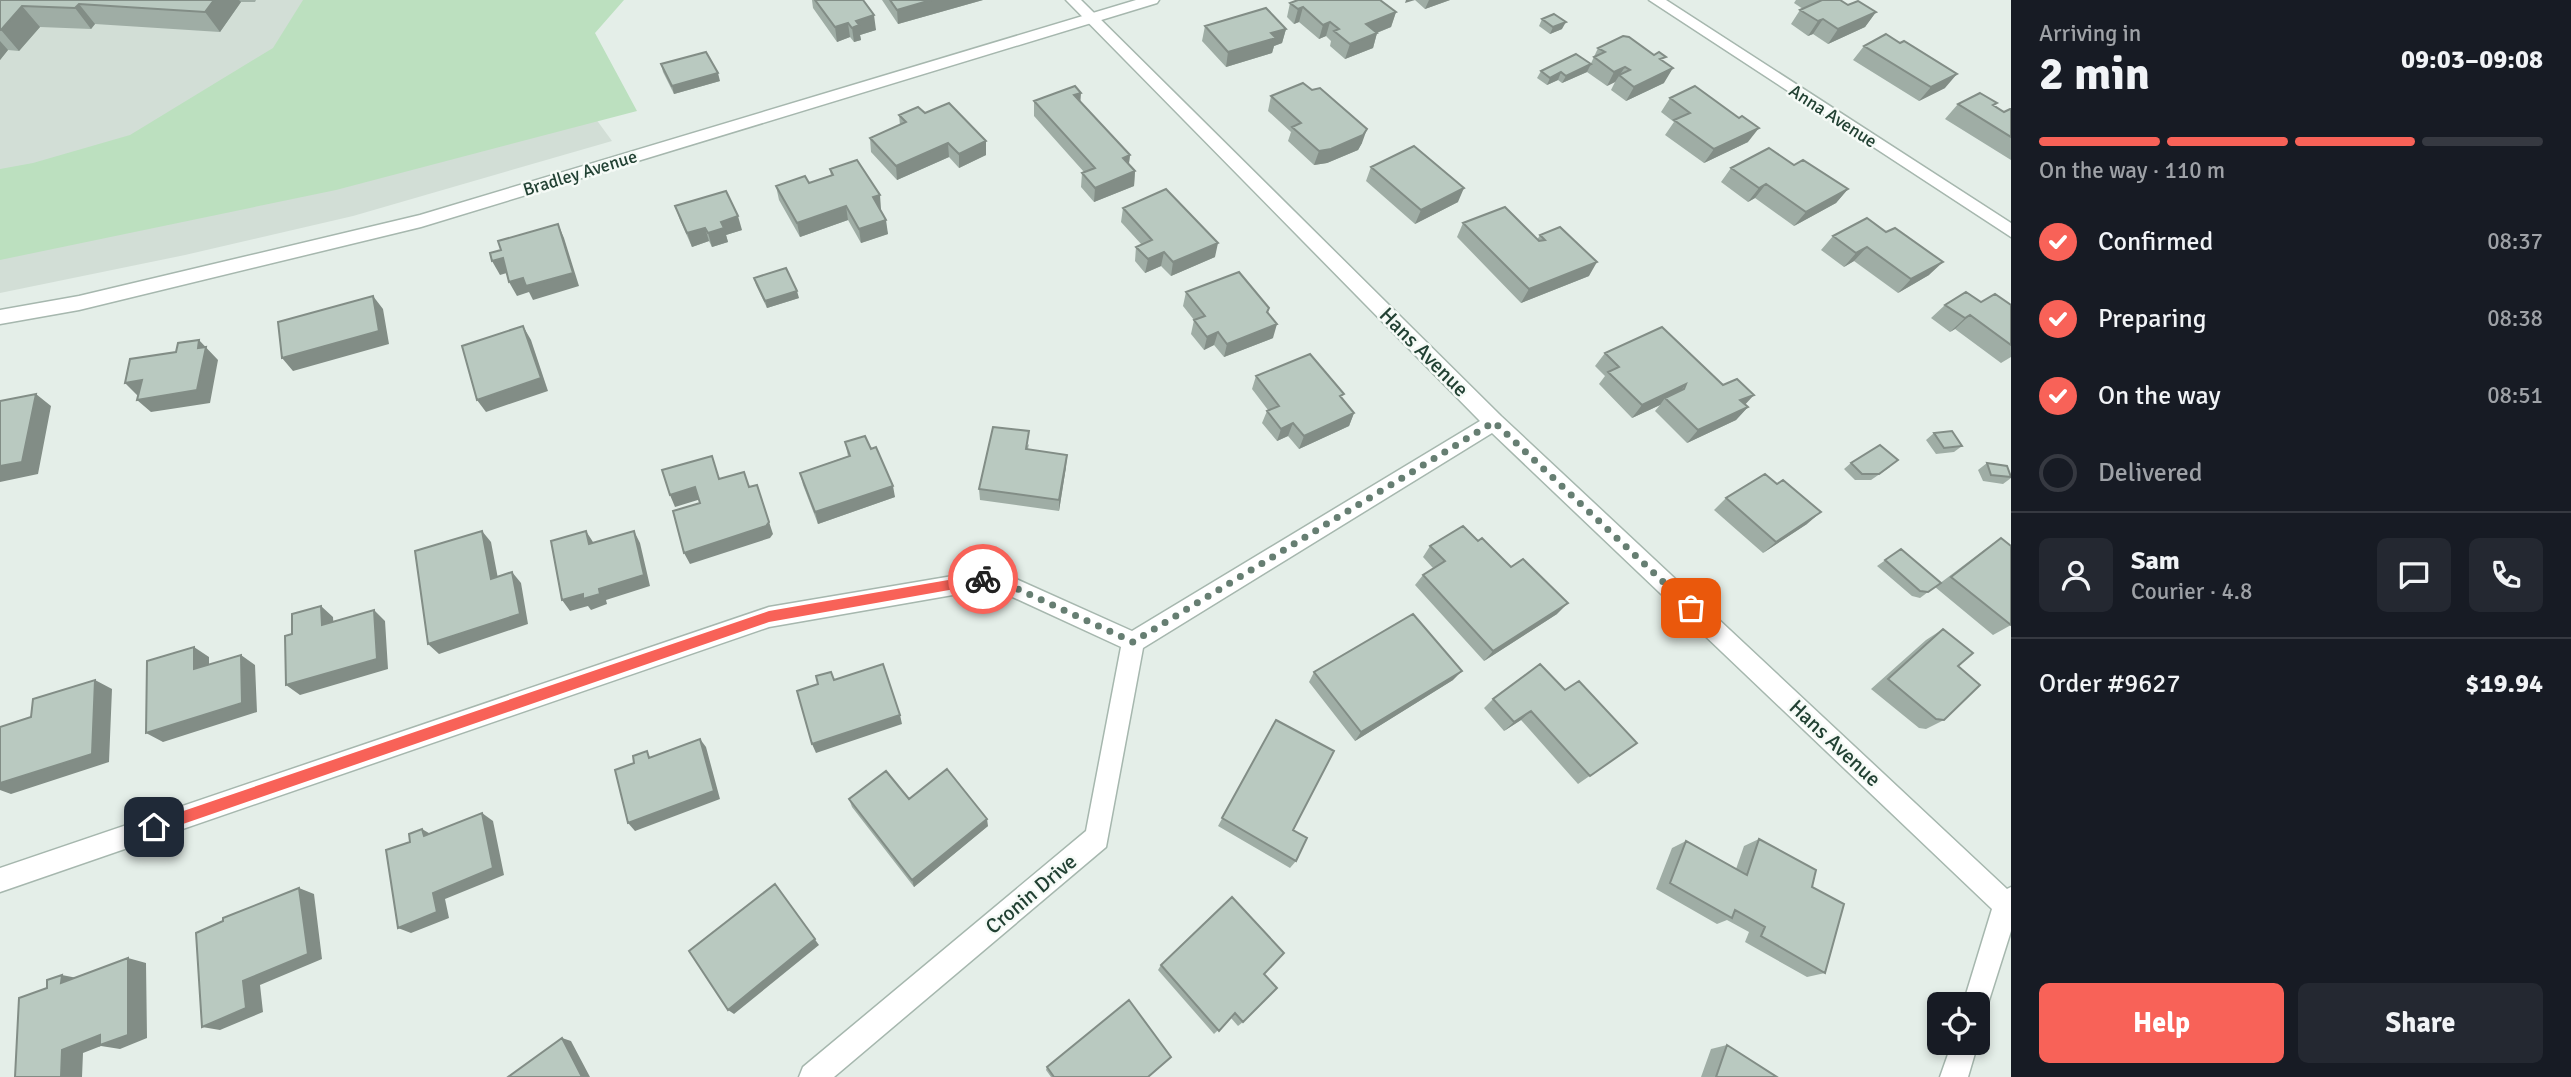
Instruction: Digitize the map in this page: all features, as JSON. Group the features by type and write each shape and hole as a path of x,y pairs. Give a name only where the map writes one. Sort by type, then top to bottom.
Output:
{"street":[{"name":"Hans Avenue","path":"1073,0 1494,422 2009,905"},
{"name":"Bradley Avenue","path":"0,317 79,303 421,221 1088,17 1152,0"},
{"name":"Anna Avenue","path":"1656,0 2011,231"},
{"path":"0,880 769,617 994,578 1133,642 1494,422"},
{"name":"Cronin Drive","path":"813,1077 1097,838 1133,642"},
{"path":"1980,992 2009,905"},
{"path":"1954,1077 1961,1055"}],"shaded area":[{"path":"0,0 509,0 612,141 353,216 185,255 0,293"}],"green space":[{"path":"303,0 624,0 595,33 637,111 336,190 0,260 0,169 33,163 130,135 273,48"}],"building":[{"path":"0,0 214,0 205,12 79,4 75,8 22,6 0,30"},
{"path":"815,0 863,0 874,15 856,21 859,25 852,28 848,23 835,27"},
{"path":"890,0 931,0 897,10"},
{"path":"1298,0 1380,0 1396,12 1366,24 1377,33 1350,44 1334,31 1339,29 1330,22 1323,25 1303,7 1298,9 1290,3"},
{"path":"1822,0 1840,0 1848,5 1858,1 1876,12 1838,29 1823,19 1818,21 1800,10"},
{"path":"1266,8 1286,29 1271,33 1276,38 1228,52 1205,26"},
{"path":"1554,14 1566,22 1553,27 1542,19"},
{"path":"1886,34 1900,43 1904,41 1957,74 1931,87 1864,46"},
{"path":"1623,36 1629,37 1654,55 1659,52 1666,57 1660,59 1673,68 1634,87 1619,75 1630,70 1625,67 1614,72 1594,57 1605,52 1598,48"},
{"path":"706,52 718,73 672,86 661,64"},
{"path":"1576,54 1591,64 1566,76 1561,72 1550,78 1541,71"},
{"path":"1303,83 1312,90 1320,88 1367,129 1363,135 1331,149 1319,151 1292,127 1301,123 1271,96"},
{"path":"1075,86 1081,93 1074,95 1130,155 1123,158 1135,171 1095,188 1082,173 1095,168 1034,101"},
{"path":"1695,86 1739,118 1742,116 1759,128 1714,149 1674,120 1690,113 1670,98"},
{"path":"1980,93 1997,103 1993,105 2004,112 2011,109 2011,137 1958,104"},
{"path":"949,103 986,141 959,154 948,143 896,166 870,138 906,122 899,115 918,107 925,113"},
{"path":"1414,146 1464,188 1421,210 1371,167"},
{"path":"1769,148 1794,165 1803,160 1848,189 1806,212 1766,184 1759,188 1731,168"},
{"path":"857,160 880,195 873,197 886,220 859,229 846,206 797,223 776,186 805,176 809,183 833,175 830,169"},
{"path":"1166,189 1218,243 1173,262 1164,252 1148,259 1136,247 1152,240 1123,208"},
{"path":"726,191 738,216 721,222 724,228 708,233 705,228 687,233 675,206"},
{"path":"1505,207 1539,241 1545,240 1540,235 1560,227 1597,262 1529,289 1463,223"},
{"path":"1867,218 1886,232 1895,228 1943,262 1911,279 1867,247 1856,253 1833,236"},
{"path":"558,224 573,273 526,286 523,278 509,282 503,258 492,261 490,253 501,250 498,241"},
{"path":"786,268 797,291 765,301 754,278"},
{"path":"1239,272 1269,308 1267,312 1277,324 1227,344 1218,332 1207,337 1194,320 1205,316 1186,292"},
{"path":"1966,292 1981,302 1995,294 2011,305 2011,345 1970,315 1965,318 1945,305"},
{"path":"373,296 379,331 282,358 278,322"},
{"path":"523,326 541,378 477,400 462,346"},
{"path":"1662,327 1723,385 1737,379 1754,395 1740,400 1748,407 1698,430 1665,398 1684,389 1686,384 1642,405 1608,372 1619,367 1605,353"},
{"path":"199,340 198,348 206,347 197,390 137,400 142,380 125,383 130,359 176,352 178,343"},
{"path":"1310,354 1344,394 1340,396 1354,413 1304,436 1293,423 1281,429 1267,411 1279,406 1256,376"},
{"path":"36,394 22,462 0,466 0,401"},
{"path":"993,427 1029,431 1026,449 1067,455 1059,500 979,489"},
{"path":"1952,431 1962,446 1944,448 1934,433"},
{"path":"865,436 871,449 876,447 893,486 815,512 800,473 850,456 845,442"},
{"path":"1880,445 1898,460 1879,474 1862,474 1851,463"},
{"path":"712,456 719,479 744,472 749,487 757,485 769,522 766,526 684,553 673,511 700,503 695,487 670,495 662,470"},
{"path":"1987,463 2007,466 2011,477 1991,475"},
{"path":"1765,474 1777,484 1783,480 1821,512 1776,542 1726,498"},
{"path":"1463,526 1478,541 1482,538 1511,567 1523,559 1568,603 1493,651 1423,575 1445,561 1430,546"},
{"path":"482,531 491,579 512,572 520,614 428,644 415,551"},
{"path":"586,531 589,544 634,531 644,575 599,589 600,594 583,599 583,594 562,600 551,541"},
{"path":"2001,538 2011,546 2011,625 1951,577"},
{"path":"1901,549 1941,583 1928,592 1920,591 1885,560"},
{"path":"321,606 322,625 374,610 377,659 286,685 285,636 292,634 292,614"},
{"path":"1413,614 1462,671 1361,732 1314,672"},
{"path":"1943,629 1973,653 1958,666 1980,685 1944,720 1936,719 1888,679"},
{"path":"194,647 194,669 241,655 242,703 146,733 147,661"},
{"path":"883,664 900,715 812,744 797,691 818,684 816,676 831,672 834,680"},
{"path":"1540,664 1565,690 1579,681 1637,743 1590,776 1531,711 1514,722 1493,699"},
{"path":"95,680 92,754 0,783 0,727 31,717 33,699"},
{"path":"1276,720 1334,751 1293,830 1307,838 1296,861 1222,818"},
{"path":"700,739 714,791 628,823 615,770 634,763 633,756 647,751 649,758"},
{"path":"947,769 987,819 912,880 849,799 886,771 909,799"},
{"path":"482,813 493,868 433,893 437,912 398,928 386,850 410,842 409,834 422,829 424,836"},
{"path":"1759,839 1816,870 1812,887 1844,904 1825,973 1761,936 1765,927 1735,910 1732,918 1670,883 1686,841 1747,875"},
{"path":"775,884 815,939 728,1010 689,951"},
{"path":"299,888 308,954 243,981 246,1008 202,1027 196,933 223,921 223,918"},
{"path":"1232,897 1284,953 1264,974 1277,988 1243,1022 1235,1013 1219,1031 1161,965"},
{"path":"128,958 128,1035 100,1045 100,1035 62,1050 61,1077 15,1077 19,998 47,988 47,980 62,975 61,983"},
{"path":"1129,1000 1171,1057 1148,1077 1054,1077 1047,1067"},
{"path":"562,1038 582,1077 508,1077"},
{"path":"1727,1045 1777,1077 1716,1077"}],"way so far":[{"path":"983,579 994,578 1133,642 1494,422 1691,608"}],"route":[{"path":"154,827 769,617 983,579"}]}
